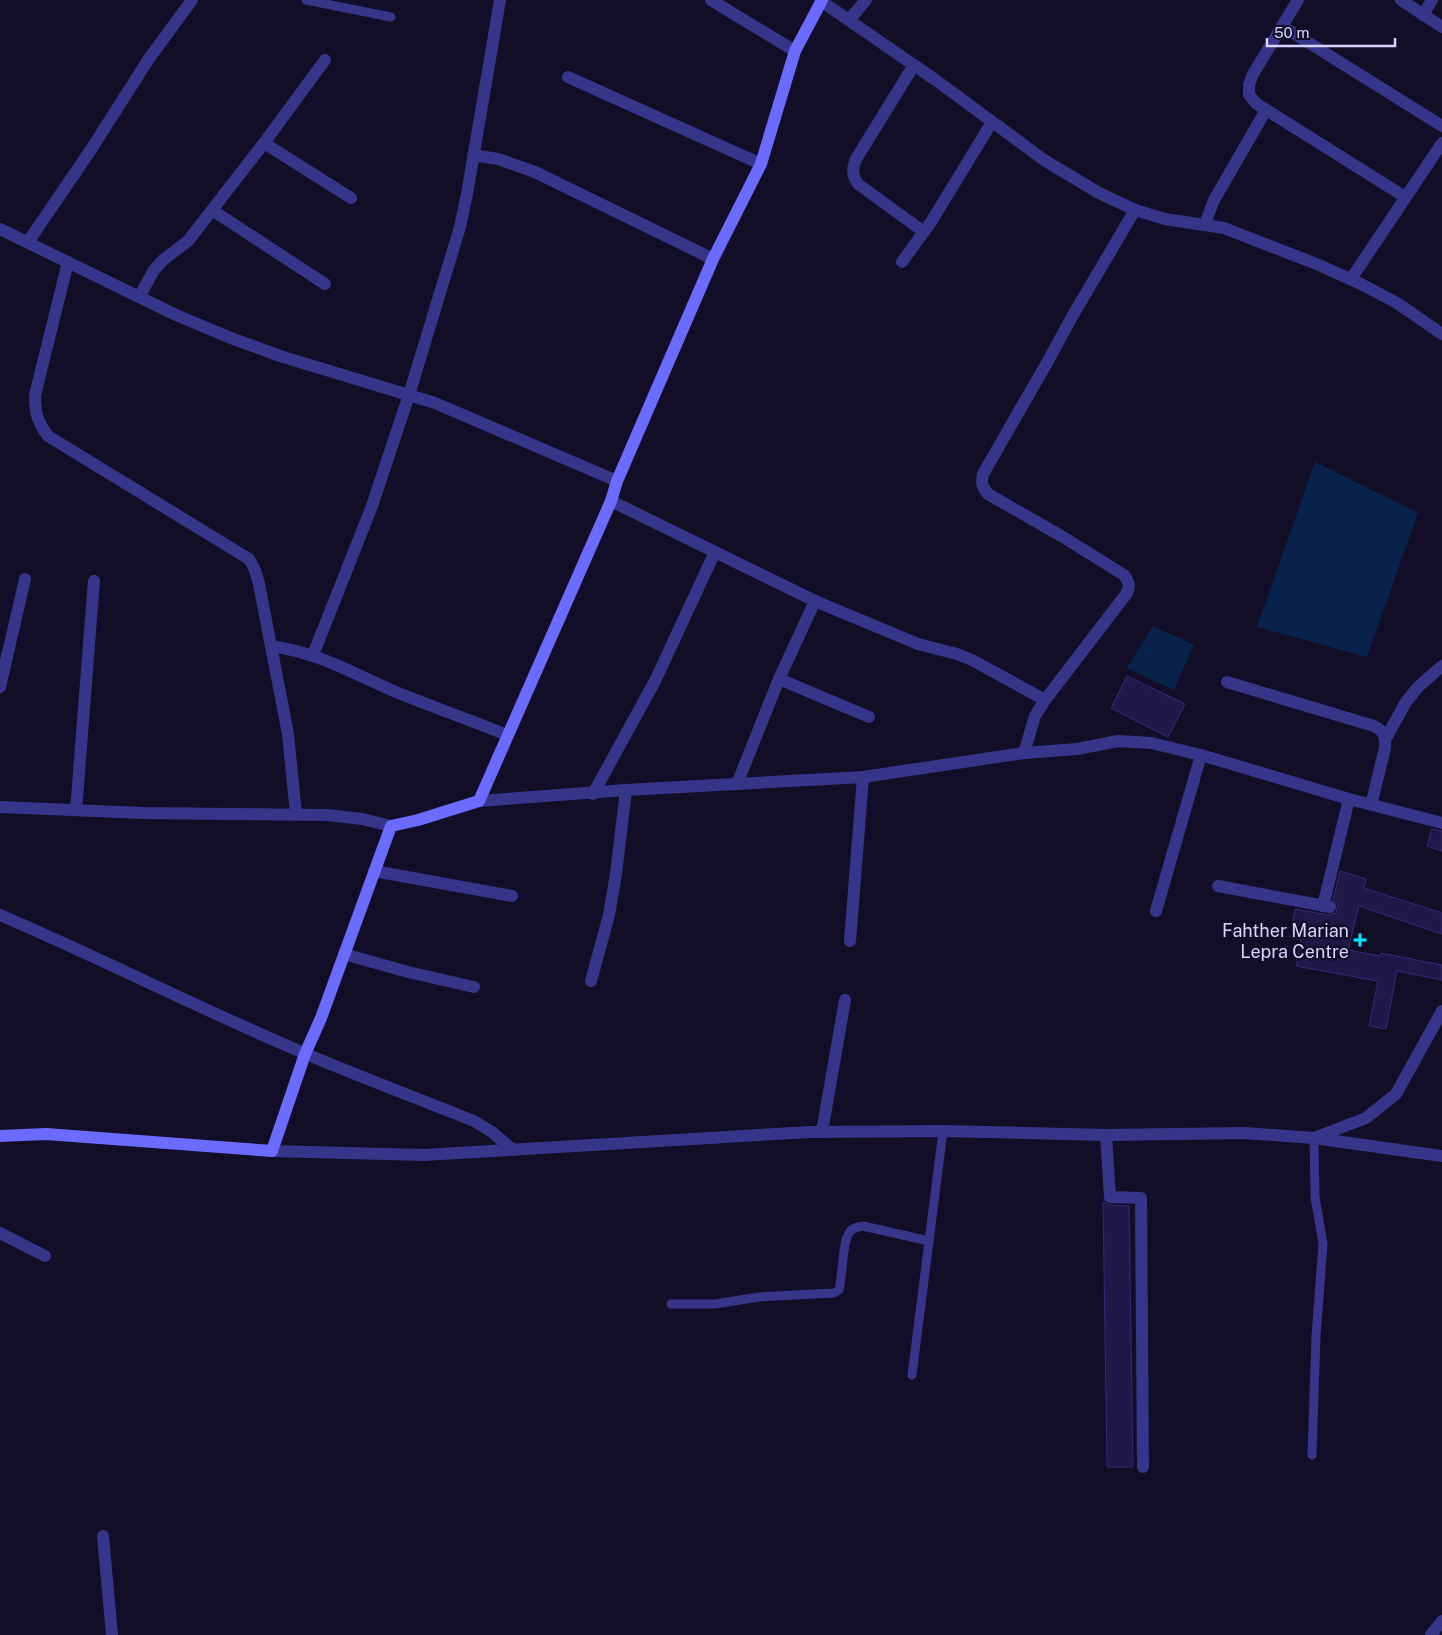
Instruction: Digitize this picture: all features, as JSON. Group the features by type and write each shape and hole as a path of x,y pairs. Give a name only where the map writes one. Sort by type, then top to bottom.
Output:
{"main road":[{"path":"0,1136 46,1134 272,1151 305,1054 321,1018 391,826 418,820 479,801 611,501 617,481 713,259 761,164 795,51 822,1"}],"street":[{"path":"28,242 92,148 148,60 192,0"},
{"path":"313,655 372,506 409,395 460,227 500,0"},
{"path":"711,0 795,51"},
{"path":"849,20 866,0"},
{"path":"1298,0 1253,74 1249,85 1249,95 1266,110 1405,197"},
{"path":"1401,0 1442,27"},
{"path":"1423,15 1432,0"},
{"path":"822,1 914,65 1044,160 1099,193 1136,210 1165,219 1224,228 1319,265 1397,303 1442,334"},
{"path":"1282,26 1442,126"},
{"path":"139,297 158,265 188,241 325,60"},
{"path":"914,65 856,159 852,169 853,177 858,184 924,232"},
{"path":"568,77 761,164"},
{"path":"1205,224 1214,200 1266,110"},
{"path":"902,262 924,232 992,122"},
{"path":"264,143 351,198"},
{"path":"1351,279 1442,143"},
{"path":"473,155 498,159 536,172 713,259"},
{"path":"212,210 325,284"},
{"path":"1024,753 1035,716 1045,700 1127,593 1129,581 1124,575 1071,542 988,494 983,489 981,482 983,474 1073,315 1136,210"},
{"path":"0,229 176,315 231,338 280,356 435,403 617,481"},
{"path":"68,262 35,395 35,411 40,426 48,436 249,559 256,570 288,734 296,814"},
{"path":"611,501 815,601 918,644 972,660 1045,700"},
{"path":"592,794 655,681 715,552"},
{"path":"0,687 25,579"},
{"path":"76,810 94,581"},
{"path":"737,784 779,679 815,601"},
{"path":"271,646 293,649 313,655 395,691 507,735"},
{"path":"1371,805 1386,738 1406,702 1418,687 1442,666"},
{"path":"779,679 869,717"},
{"path":"1227,682 1374,726 1382,730 1386,738"},
{"path":"479,801 626,790 863,777 1024,753 1077,749 1118,741 1151,743 1201,755 1349,799 1442,823"},
{"path":"1156,911 1201,755"},
{"path":"850,941 863,777"},
{"path":"592,981 609,915 626,790"},
{"path":"1218,886 1327,906 1349,799"},
{"path":"0,807 143,813 327,815 362,819 391,826"},
{"path":"374,871 512,896"},
{"path":"0,915 305,1054 474,1121 492,1132 513,1150"},
{"path":"344,954 408,972 474,987"},
{"path":"822,1132 845,1000"},
{"path":"1314,1138 1366,1118 1396,1094 1442,1011"},
{"path":"272,1151 424,1156 822,1132 943,1130 1106,1135 1244,1133 1314,1138 1442,1156"},
{"path":"1106,1135 1110,1197 1142,1198 1143,1467"},
{"path":"0,1233 45,1256"},
{"path":"103,1536 112,1635"},
{"path":"1431,1635 1442,1621"}],"lane":[{"path":"306,0 391,17"},
{"path":"912,1375 943,1130"},
{"path":"1312,1455 1316,1336 1323,1244 1315,1197 1314,1138"},
{"path":"671,1304 715,1304 759,1297 834,1293 839,1290 846,1241 849,1232 855,1227 863,1226 929,1241"}],"water":[{"path":"1315,462 1418,513 1367,657 1257,627"},
{"path":"1153,626 1194,645 1174,690 1127,668"}],"building":[{"path":"1127,676 1185,704 1168,737 1111,708"},
{"path":"1432,829 1442,831 1442,851 1427,846"},
{"path":"1340,871 1366,879 1364,888 1442,913 1442,934 1359,906 1348,950 1380,956 1381,953 1442,965 1442,980 1397,971 1386,1029 1369,1026 1378,981 1296,966 1301,940 1290,937 1295,909 1328,915 1336,913 1338,905 1333,900"},
{"path":"1103,1202 1110,1205 1129,1206 1133,1467 1107,1467"}],"place":[{"name":"Fahther Marian Lepra Centre","path":"1360,940"}]}
